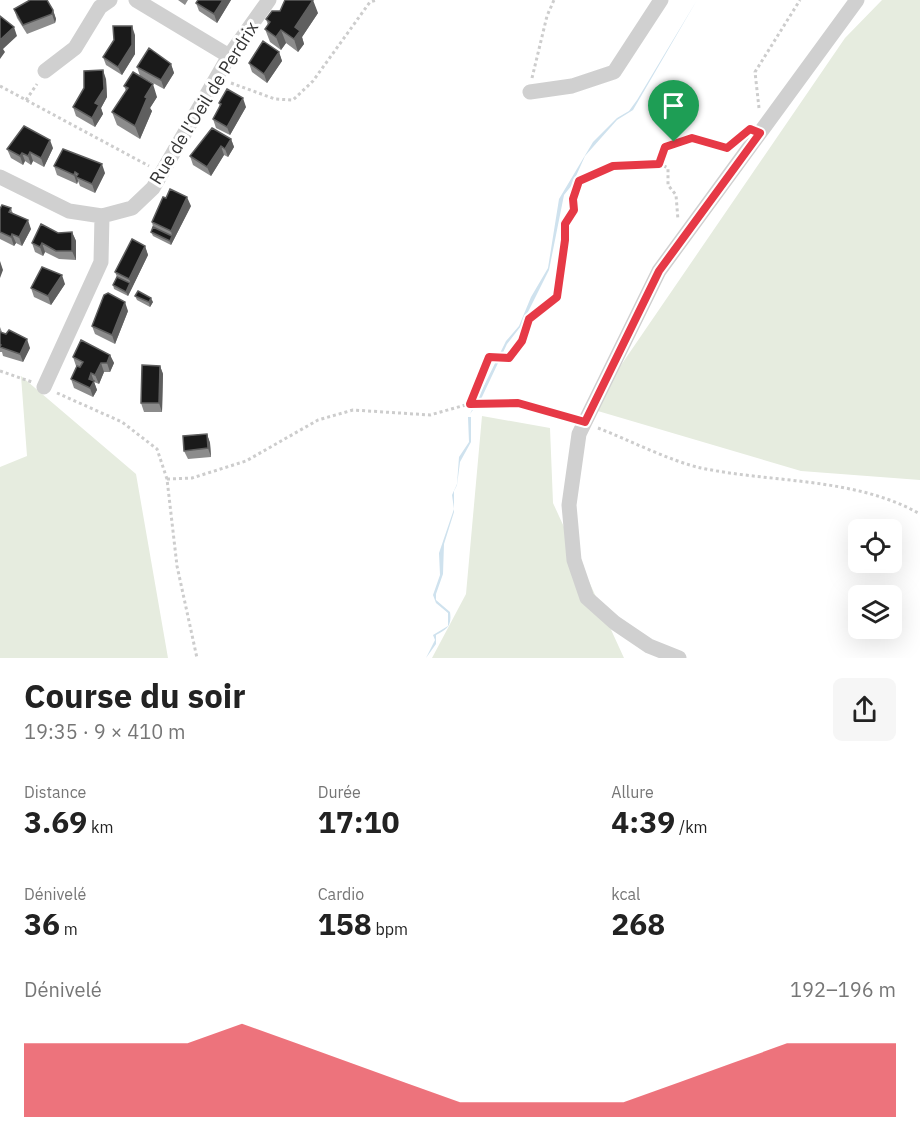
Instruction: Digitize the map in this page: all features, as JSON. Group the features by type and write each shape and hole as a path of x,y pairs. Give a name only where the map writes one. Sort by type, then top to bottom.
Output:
{"street":[{"path":"45,71 75,48 100,7 110,0"},
{"path":"136,0 229,56"},
{"name":"Rue de l'Oeil de Perdrix","path":"0,177 69,211 102,216 132,208 153,188 229,56 269,0"},
{"path":"530,92 572,86 614,72 661,0"},
{"path":"679,658 649,646 615,623 587,598 574,560 569,505 579,434 659,271 857,0"},
{"path":"44,387 101,262 102,216"}],"path":[{"path":"229,82 275,99 293,100 313,81 370,2 377,0"},
{"path":"530,92 532,71 547,16 554,0"},
{"path":"764,128 757,100 755,72 800,0"},
{"path":"26,100 45,71"},
{"path":"0,86 161,173"},
{"path":"659,164 665,147 674,142 692,138 727,148 738,140"},
{"path":"470,404 489,357 509,358 522,341 529,319 557,297 565,224 574,210 573,199 579,181 613,166 659,164 668,168 668,185 676,195 683,238"},
{"path":"0,371 21,376 122,422 157,449 167,478 177,566 197,658"},
{"path":"167,478 192,478 246,461 318,420 353,410 430,415 470,404 518,403 585,422 699,468 856,491 909,508 920,514"}],"shaded area":[{"path":"882,0 920,0 920,480 801,471 591,409 845,38"},
{"path":"21,376 136,474 168,658 0,658 0,467 27,456"},
{"path":"482,416 550,428 553,503 624,658 432,658 466,594"}],"water":[{"path":"697,0 633,110 617,120 585,156 572,185 564,195 549,270 521,326 507,344 482,397 470,414 506,341 519,326 531,297 548,268 559,199 593,142 617,118 629,111 637,100"},
{"path":"468,417 471,417 471,442 460,462 457,485 454,491 454,509 452,495 457,484 459,457 469,442"},
{"path":"454,509 444,544 443,574 436,594 436,600 450,612 448,626 448,613 436,603 433,595 440,575 439,553"},
{"path":"448,626 436,635 436,644 426,658 435,640 433,635"}],"building":[{"path":"30,0 47,0 53,10 52,14 23,25 14,9"},
{"path":"198,0 223,0 214,14 196,3"},
{"path":"285,0 313,0 295,27 300,31 294,39 281,30 276,37 265,29 270,22 266,19 272,11 280,11"},
{"path":"0,16 14,27 0,40"},
{"path":"113,26 132,26 132,45 118,67 103,57 114,40"},
{"path":"263,41 279,52 264,74 249,63"},
{"path":"149,48 171,64 161,80 137,67"},
{"path":"103,70 104,89 95,103 99,105 92,118 73,107 84,88 84,71"},
{"path":"133,72 153,84 145,97 147,98 135,126 112,112 128,88 124,86"},
{"path":"227,89 243,98 227,127 213,119"},
{"path":"24,126 50,140 41,158 30,152 28,156 22,153 20,156 7,149"},
{"path":"212,128 231,139 225,149 221,146 207,167 190,156"},
{"path":"63,149 102,164 92,184 76,177 78,174 75,172 74,175 54,166"},
{"path":"170,189 187,197 171,231 152,222 163,197 166,198"},
{"path":"2,205 11,208 9,212 28,220 19,237 12,234 11,237 0,232"},
{"path":"41,224 58,233 72,232 72,251 56,251 42,243 40,247 32,243"},
{"path":"153,227 172,236 170,241 151,232"},
{"path":"132,239 145,246 129,279 115,272"},
{"path":"42,267 62,275 48,296 31,288"},
{"path":"117,277 130,283 126,292 113,285"},
{"path":"138,291 151,298 149,302 135,296"},
{"path":"108,293 125,302 112,335 92,326 104,295"},
{"path":"9,330 27,339 20,354 0,347 0,332 6,334"},
{"path":"81,340 110,355 107,363 101,363 95,375 91,373 89,379 94,381 90,388 71,379 77,366 80,367 83,362 73,357"},
{"path":"142,365 160,366 159,403 141,403"},
{"path":"207,434 208,448 184,451 183,436"}],"route":[{"path":"750,129 760,133 659,271 585,422 518,403 470,404 489,357 509,358 522,341 529,319 557,297 565,224 574,210 573,199 579,181 613,166 656,162 659,164 665,147 674,142 692,138 727,148 750,129"}]}
